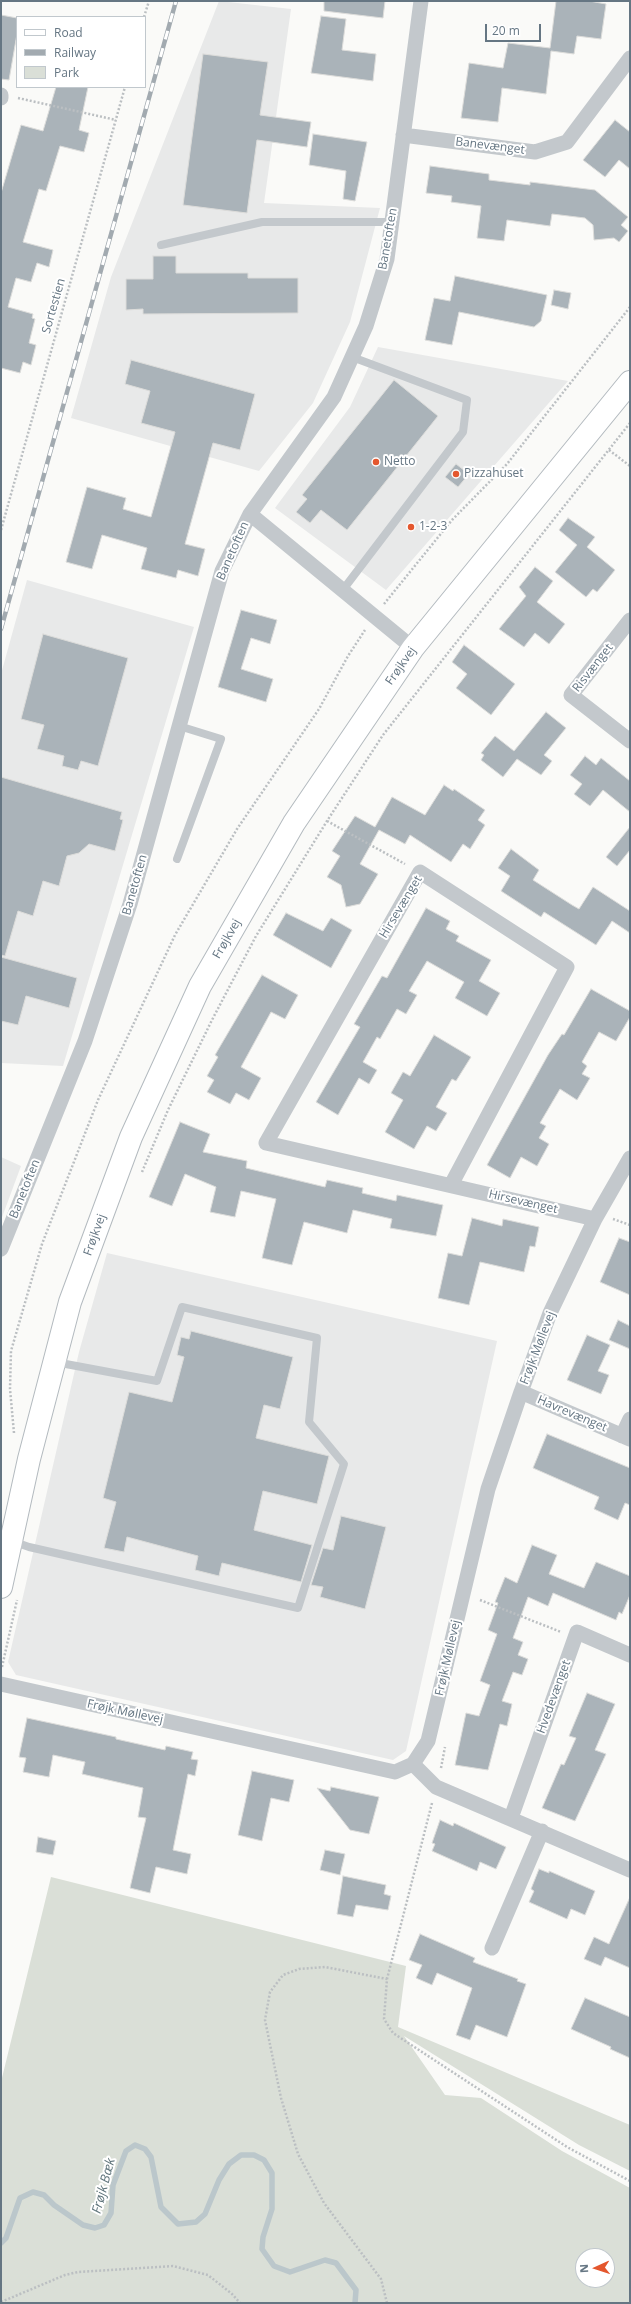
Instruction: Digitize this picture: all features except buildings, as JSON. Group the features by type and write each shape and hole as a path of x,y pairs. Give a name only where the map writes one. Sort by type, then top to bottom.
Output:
{"street":[{"name":"Banetoften","path":"1,1249 5,1227 85,1041 130,904 222,571 250,514 334,397 366,326 387,259 402,135 421,1"},
{"name":"Banevænget","path":"402,135 535,152 567,142 630,58"},
{"name":"Frøjkvej","path":"10,1590 11,1540 29,1459 70,1302 131,1137 200,986 294,823 413,648 630,382"},
{"name":"Banetoften","path":"250,514 413,648"},
{"name":"Risvænget","path":"630,620 571,695 630,741"},
{"name":"Hirsevænget","path":"451,1185 567,967 420,872 266,1143 595,1219"},
{"name":"Frøjk Møllevej","path":"1,1684 395,1772 413,1764 428,1741 488,1489 521,1392 550,1313 595,1219 630,1158"},
{"name":"Havrevænget","path":"521,1392 626,1437 630,1419"},
{"path":"577,1632 630,1655"},
{"name":"Hvedevænget","path":"511,1818 577,1632"},
{"path":"413,1764 436,1787 542,1831 630,1870"},
{"path":"492,1948 542,1831"}],"lane":[{"path":"161,245 262,222 391,222"},
{"path":"342,591 463,432 467,400 352,357"},
{"path":"177,859 221,739 179,726"},
{"path":"11,1540 29,1547 298,1608 344,1464 309,1422 317,1338 182,1307 157,1381 54,1362"}],"path":[{"path":"144,16 149,1"},
{"name":"Sortestien","path":"1,530 125,88"},
{"path":"1,96 116,120"},
{"path":"141,1173 168,1110 212,1020 256,936 383,734 630,423"},
{"path":"609,450 630,466"},
{"path":"327,821 420,872"},
{"path":"609,1226 616,1213"},
{"path":"1,1669 10,1590"},
{"path":"478,1608 482,1592"},
{"path":"480,1600 561,1632 577,1632"},
{"path":"447,1740 387,1979 384,2019 393,2033 567,2147 630,2181"},
{"path":"387,1979 325,1967 299,1969 283,1975 270,1992 265,2020 281,2098 298,2154 324,2203 381,2279 387,2303"},
{"path":"1,2302 65,2274 173,2266 208,2275 232,2294 240,2303"}],"shaded area":[{"path":"219,1 291,9 264,203 380,208 350,322 313,403 259,471 71,418 111,277"},
{"path":"378,347 568,381 386,590 275,508 350,407"},
{"path":"27,580 194,627 63,1066 1,1063 1,674"},
{"path":"1,1157 21,1166 1,1220"},
{"path":"107,1253 497,1341 406,1751 393,1760 16,1675 8,1662 79,1352"}],"green space":[{"path":"51,1877 406,1966 398,2027 630,2125 630,2171 579,2145 404,2036 445,2095 481,2098 562,2151 630,2188 630,2303 1,2303 1,2082"}],"waterway":[{"name":"Frøjk Bæk","path":"1,2243 6,2238 20,2198 33,2192 44,2195 54,2205 83,2225 95,2228 104,2225 111,2213 113,2185 126,2151 135,2145 145,2149 151,2157 161,2207 178,2224 196,2222 205,2214 219,2180 229,2164 241,2155 254,2155 264,2160 272,2173 272,2209 263,2237 262,2249 274,2266 290,2272 325,2260 336,2263 356,2290 355,2303"}],"railway":[{"path":"1,629 176,1"}],"place":[{"name":"Netto","path":"376,462"},
{"name":"Pizzahuset","path":"456,474"},
{"name":"1-2-3","path":"411,527"}]}
